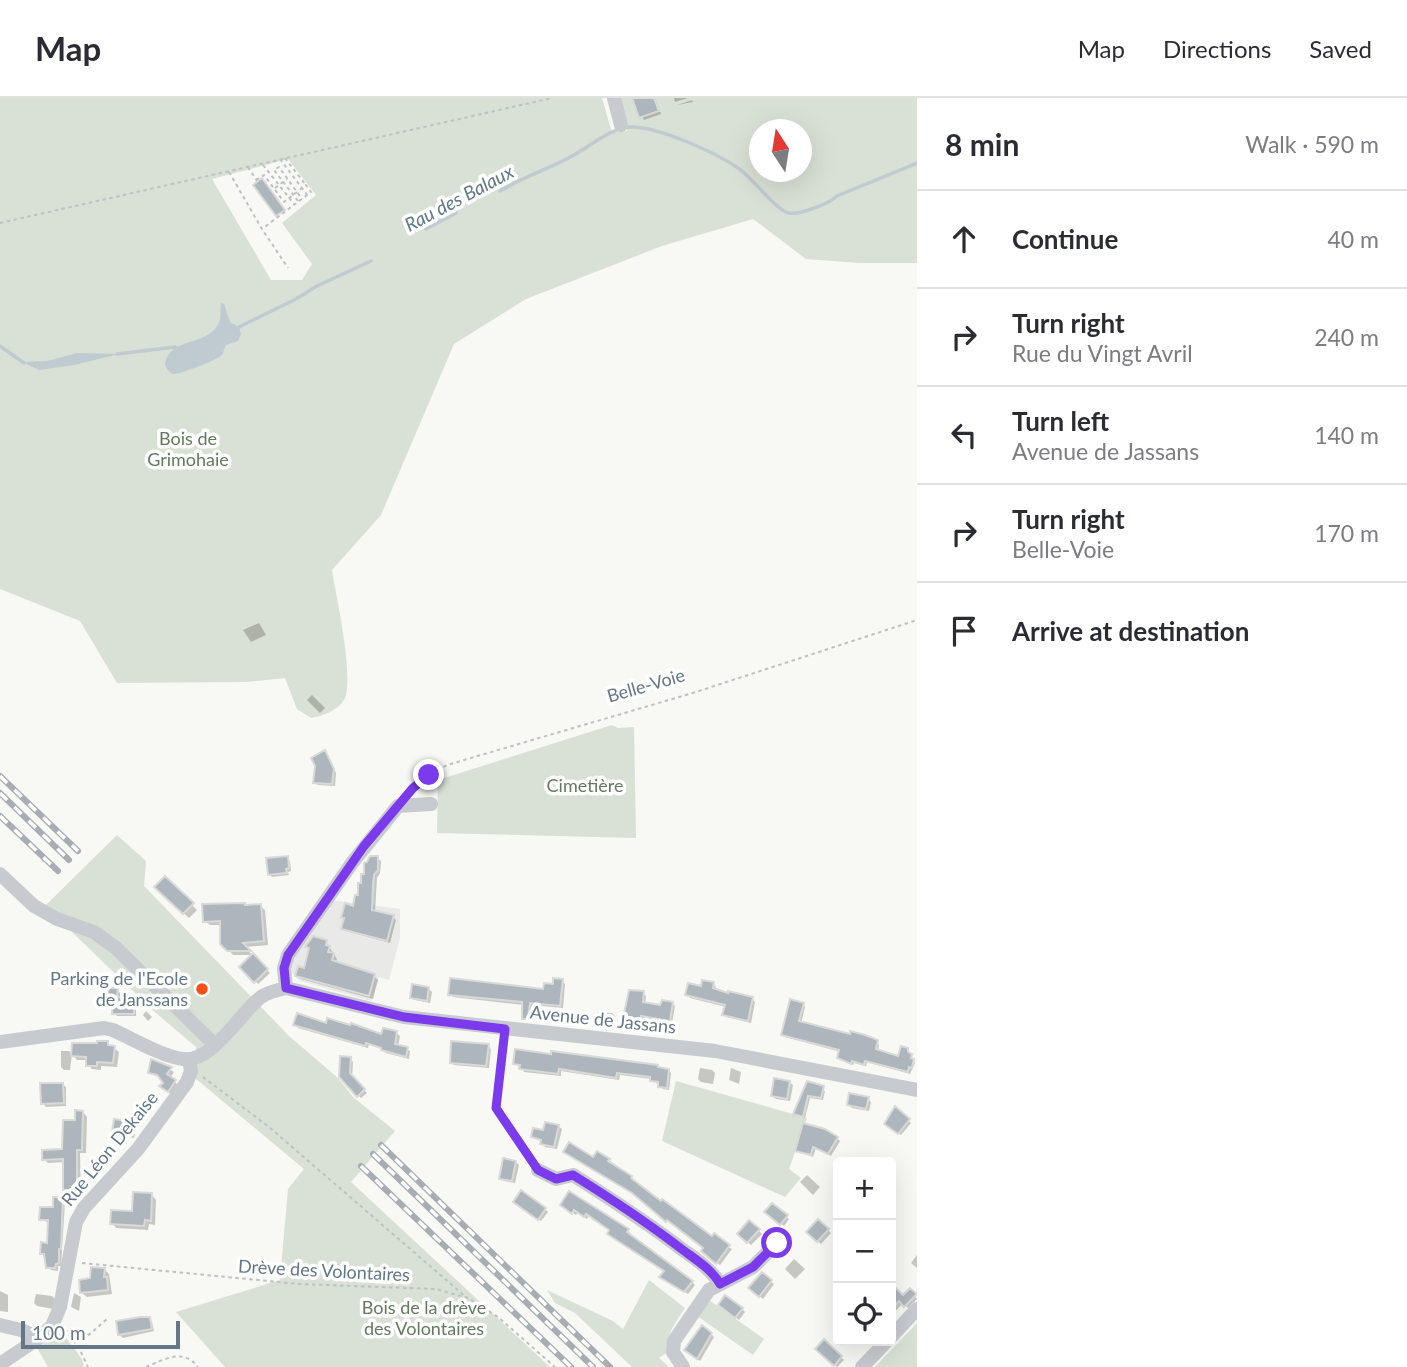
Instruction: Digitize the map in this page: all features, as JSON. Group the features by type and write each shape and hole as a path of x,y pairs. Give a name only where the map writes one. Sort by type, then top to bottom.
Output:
{"street":[{"path":"614,98 621,125"},
{"path":"0,1042 104,1028 190,1065 215,1045 259,998 286,988 284,968 288,955 364,846 398,806 431,804"},
{"path":"0,874 34,906 57,919 94,932 116,948 215,1045"},
{"name":"Avenue de Jassans","path":"286,988 404,1017 715,1051 917,1090"},
{"name":"Rue Léon Dekaise","path":"0,1364 39,1338 56,1318 72,1232 80,1215 138,1149 187,1083 190,1065"},
{"path":"538,1170 556,1179 573,1175 611,1198 708,1269 720,1284"},
{"path":"683,1367 673,1352 674,1341 709,1290 753,1267 777,1243"},
{"path":"896,1331 917,1309"},
{"path":"0,1325 39,1338"},
{"path":"862,1367 882,1346"}],"path":[{"path":"0,223 552,98"},
{"path":"262,229 311,192 285,157"},
{"path":"279,159 307,196"},
{"path":"273,160 303,199"},
{"path":"268,162 299,202"},
{"path":"262,163 295,205"},
{"path":"247,166 257,180 269,172"},
{"path":"274,170 279,167"},
{"path":"229,171 288,268"},
{"path":"274,188 296,173"},
{"path":"264,175 290,209"},
{"path":"284,202 306,185"},
{"name":"Belle-Voie","path":"398,806 413,788 447,765 696,691 917,620"},
{"path":"505,1029 496,1108 538,1170"},
{"path":"190,1065 321,1172 468,1298"},
{"name":"Drève des Volontaires","path":"67,1261 299,1284 436,1289 468,1298 498,1317 555,1367"},
{"path":"56,1318 74,1341 88,1367"},
{"path":"74,1341 90,1334 108,1318"},
{"path":"146,1367 169,1357 182,1355 191,1359 198,1367"}],"shaded area":[{"path":"221,303 224,304 230,322 239,327 241,334 238,341 226,345 222,355 198,367 173,374 170,372 165,365 168,356 174,349 200,339 215,329 220,320"},
{"path":"77,353 119,354 39,370 22,362 47,361"},
{"path":"331,900 400,909 400,938 389,980 379,977 371,1001 300,981 290,971 290,962"}],"green space":[{"name":"Bois de Grimohaie","path":"0,98 602,98 612,133 627,131 618,98 917,98 917,263 806,259 753,219 662,246 526,299 454,344 381,515 332,570 344,637 347,690 344,700 329,712 311,718 297,709 285,678 246,682 117,683 80,621 0,589","holes":["288,159 316,195 282,223 312,264 302,280 271,280 212,179"]},
{"name":"Cimetière","path":"612,725 618,728 634,727 636,838 437,833 438,780"},
{"name":"Bois de la drève des Volontaires","path":"117,835 146,861 144,886 289,1036 338,1078 353,1097 395,1131 351,1182 550,1367 225,1367 176,1312 280,1280 288,1189 304,1169 195,1078 196,1047 156,1013 45,906"},
{"path":"676,1081 807,1118 789,1169 801,1178 785,1197 662,1141"},
{"path":"649,1280 685,1308 670,1334 668,1352 659,1358 669,1367 632,1367 575,1313 555,1303 547,1290 613,1321 623,1329"},
{"path":"709,1300 764,1339 753,1355 697,1316"},
{"path":"917,1323 917,1367 875,1367 896,1346"},
{"path":"62,1332 82,1359 84,1367 48,1367 37,1348"}],"building":[{"path":"632,98 654,98 659,111 639,118"},
{"path":"262,178 285,210 276,216 253,185"},
{"path":"325,750 334,769 332,784 313,783 315,766 311,758"},
{"path":"288,856 287,873 268,875 266,858"},
{"path":"370,856 378,856 372,910 394,915 387,941 341,929 345,903 353,906 355,895 358,895 358,883 361,883 361,874 364,874 364,863"},
{"path":"165,876 194,903 183,914 154,887"},
{"path":"202,904 261,904 264,941 243,943 251,951 227,951 220,944 220,921 203,922"},
{"path":"313,936 327,940 326,945 330,946 328,952 334,953 332,960 375,974 369,996 295,976 298,966 304,968 309,948 305,947"},
{"path":"253,953 268,969 254,983 239,967"},
{"path":"450,978 543,989 544,983 553,984 553,978 563,979 560,1006 530,1003 528,1019 522,1019 522,1002 448,995"},
{"path":"702,980 714,982 713,988 728,993 753,997 748,1021 722,1015 725,1005 685,995 688,983 701,986"},
{"path":"412,984 429,987 427,1001 410,998"},
{"path":"108,988 118,988 117,997 134,998 134,1014 112,1014 113,997 108,997"},
{"path":"629,990 644,991 643,1002 660,1005 662,1000 673,1002 670,1021 641,1016 641,1020 623,1018"},
{"path":"790,999 804,1003 799,1021 850,1034 850,1031 865,1035 878,1040 876,1049 898,1056 901,1046 908,1048 908,1052 912,1054 911,1058 914,1059 912,1068 909,1067 908,1072 865,1061 864,1065 852,1061 851,1064 837,1058 839,1050 781,1035"},
{"path":"297,1013 326,1023 327,1018 350,1025 351,1023 381,1034 383,1028 397,1031 395,1044 408,1047 406,1057 366,1043 365,1046 293,1025"},
{"path":"108,1041 108,1045 115,1046 113,1063 97,1062 97,1066 86,1066 86,1057 71,1056 72,1043"},
{"path":"451,1041 489,1044 486,1066 450,1063"},
{"path":"515,1049 658,1065 669,1069 667,1088 658,1087 658,1082 650,1081 650,1077 617,1073 616,1078 559,1069 558,1074 519,1069 520,1065 513,1064"},
{"path":"340,1056 351,1057 350,1073 365,1089 357,1097 339,1077"},
{"path":"151,1059 172,1067 167,1074 176,1080 168,1092 159,1086 163,1083 157,1075 148,1073"},
{"path":"774,1078 790,1081 787,1099 771,1096"},
{"path":"807,1081 824,1086 821,1098 808,1096 803,1117 793,1114"},
{"path":"40,1083 63,1083 64,1103 41,1104"},
{"path":"849,1093 869,1097 866,1109 847,1105"},
{"path":"895,1106 910,1119 898,1134 884,1124"},
{"path":"75,1110 83,1111 82,1150 77,1150 77,1190 63,1190 63,1159 42,1160 42,1150 62,1149 63,1120 75,1120"},
{"path":"114,1119 134,1122 131,1135 112,1132"},
{"path":"545,1122 559,1125 554,1147 540,1144 541,1140 531,1137 533,1128 543,1130"},
{"path":"803,1123 825,1129 838,1137 828,1154 813,1147 811,1155 795,1151"},
{"path":"569,1142 593,1157 597,1151 610,1159 608,1161 632,1176 631,1178 661,1201 662,1199 712,1236 714,1233 730,1245 716,1264 701,1251 703,1248 667,1220 666,1222 632,1193 563,1152"},
{"path":"503,1158 516,1161 512,1181 499,1179"},
{"path":"521,1190 546,1208 538,1220 513,1202"},
{"path":"569,1191 629,1229 627,1232 693,1281 684,1292 659,1277 664,1271 607,1234 609,1230 586,1214 584,1217 574,1210 572,1214 560,1205"},
{"path":"133,1192 152,1193 151,1221 145,1220 144,1226 110,1224 111,1210 132,1211"},
{"path":"53,1197 63,1197 61,1249 59,1263 55,1268 46,1268 44,1254 40,1254 41,1242 47,1243 48,1220 39,1220 40,1207 53,1207"},
{"path":"772,1203 788,1215 780,1225 764,1212"},
{"path":"818,1219 829,1229 817,1242 806,1232"},
{"path":"749,1220 760,1229 747,1243 737,1234"},
{"path":"91,1267 105,1268 104,1277 107,1277 108,1290 80,1293 79,1280 90,1278"},
{"path":"762,1272 772,1280 759,1297 748,1288"},
{"path":"896,1288 903,1295 910,1288 917,1294 904,1307 899,1301 896,1304"},
{"path":"725,1295 743,1308 735,1318 718,1305"},
{"path":"150,1317 152,1329 118,1335 116,1321"},
{"path":"702,1325 712,1333 697,1359 684,1350"},
{"path":"824,1339 842,1356 834,1366 815,1349"}],"waterway":[{"name":"Rau des Balaux","path":"500,191 563,161 610,133 634,127 659,132 720,157 742,171 778,207 789,213 814,208 917,163"},
{"name":"Rau des Balaux","path":"426,229 456,213"},
{"name":"Rau des Balaux","path":"237,328 371,261"},
{"name":"Rau des Balaux","path":"0,346 24,363"},
{"name":"Rau des Balaux","path":"117,354 175,347 179,349"}],"railway":[{"path":"0,776 78,851"},
{"path":"0,793 69,860"},
{"path":"0,816 58,871"},
{"path":"381,1145 610,1367"},
{"path":"373,1154 593,1367"},
{"path":"361,1166 571,1367"}],"place":[{"name":"Parking de l'Ecole de Janssans","path":"202,989"}],"route":[{"path":"429,775 413,788 364,846 288,955 284,964 286,988 404,1017 505,1029 496,1108 538,1170 556,1179 573,1175 611,1198 708,1269 720,1284 753,1267 777,1243"}]}
